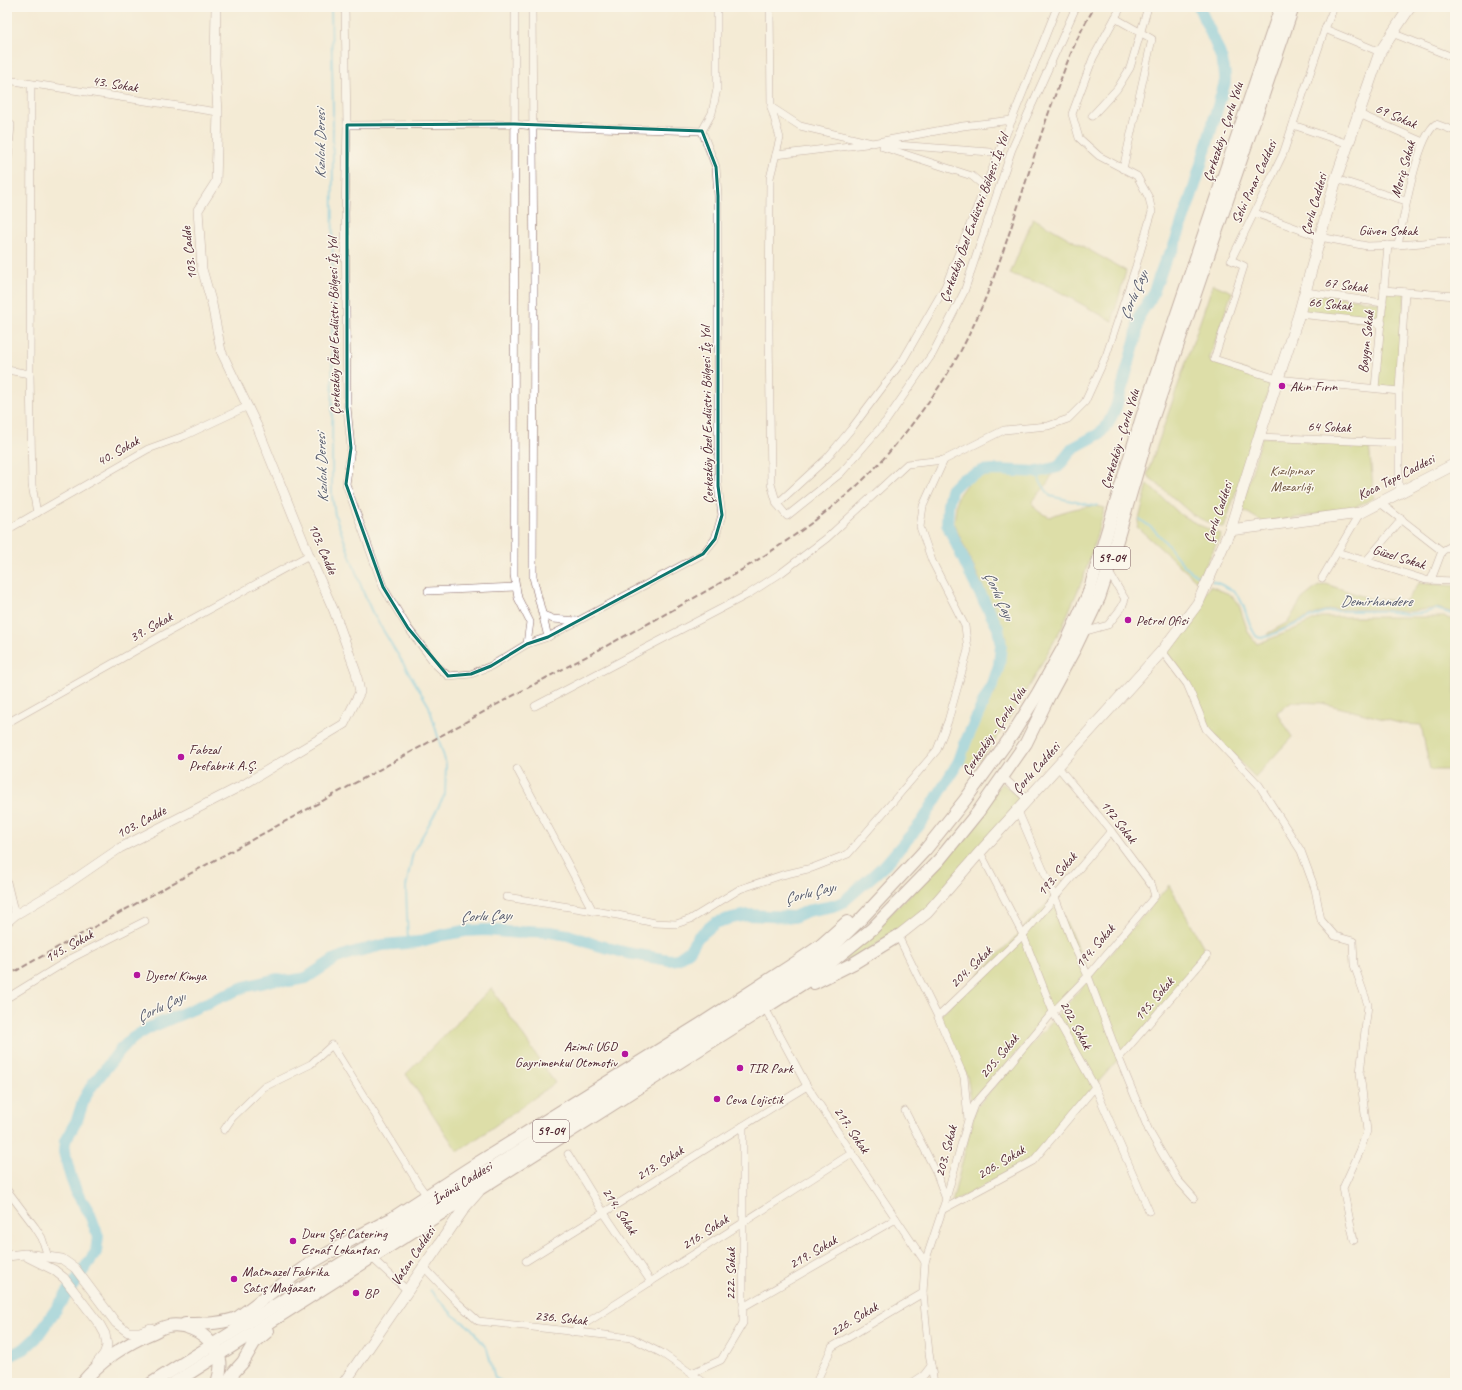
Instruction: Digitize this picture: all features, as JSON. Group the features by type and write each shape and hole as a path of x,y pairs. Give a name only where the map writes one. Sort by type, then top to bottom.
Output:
{"main road":[{"name":"Çerkezköy - Çorlu Yolu","path":"926,849 965,800 1012,735 1066,643 1088,594 1142,417 1281,7"},
{"name":"59-04","path":"765,1008 810,980 872,929 939,860 978,812 1026,743 1099,598 1152,420 1293,7"},
{"name":"Çorlu Caddesi","path":"898,936 927,913 980,852 1162,651 1198,603 1230,530 1306,292 1336,179 1380,52 1410,7"},
{"name":"Koca Tepe Caddesi","path":"1230,530 1360,513 1455,464"},
{"path":"237,1318 311,1263 391,1219 798,961 820,946 926,849"},
{"name":"59-04","path":"325,1281 803,971 828,951 861,919 926,849"},
{"path":"765,1008 854,963 898,936"},
{"name":"İnönü Caddesi","path":"174,1383 216,1350 325,1281 372,1258 765,1008"},
{"name":"Vatan Caddesi","path":"344,1383 465,1208 483,1188"},
{"path":"82,1383 92,1371 124,1347 139,1338 167,1326 183,1324 209,1324 237,1318 325,1281"},
{"path":"227,1383 243,1362 254,1343 325,1281"},
{"path":"167,1326 178,1326 193,1329 206,1338 216,1350 221,1371 216,1383"},
{"name":"59-04","path":"152,1383 216,1350"},
{"path":"86,1383 92,1371"}],"street":[{"name":"103. Cadde","path":"7,922 15,915 66,885 120,848 243,785 344,724 360,692 356,672 334,611 309,555 248,406 221,351 212,304 202,269 198,210 216,182 218,112 215,64 216,7"},
{"name":"Çerkezköy Özel Endüstri Bölgesi İç Yol","path":"345,7 347,125 345,213 347,407 351,448 346,484 382,587 408,628 436,665 448,676 471,674 491,666 527,644 548,637 703,554 715,539 722,515 718,486 718,196 716,167 702,130"},
{"path":"515,7 514,575 518,598 530,622 527,644"},
{"path":"532,7 534,297 532,577 548,637"},
{"path":"347,125 514,124 533,126 702,130 712,113 717,89 717,7"},
{"path":"770,7 770,108 780,138 770,178 769,333 771,484 777,504"},
{"name":"Çerkezköy Özel Endüstri Bölgesi İç Yol","path":"1057,7 945,287 903,360 852,428 827,458 777,504 787,516 841,473 886,421 933,353 964,292 1012,150 1076,7"},
{"path":"535,706 747,595 780,573 827,538 907,464 944,460 1004,430 1048,426 1068,419 1085,402 1106,356 1152,212 1149,198 1137,176 1099,156 1078,138 1072,114 1093,58 1121,7"},
{"path":"1092,116 1116,89 1130,68 1148,7"},
{"name":"Selvi Pınar Caddesi","path":"1277,379 1214,359 1244,266 1231,260 1283,154 1324,29 1334,7"},
{"path":"1115,18 1152,39 1123,169"},
{"path":"1324,29 1380,52"},
{"path":"1392,34 1454,56"},
{"name":"43. Sokak","path":"7,80 218,112"},
{"path":"31,84 30,374 32,485 36,513"},
{"path":"770,108 800,126 872,143 972,176 985,187"},
{"name":"69 Sokak","path":"1359,114 1423,142"},
{"path":"776,155 872,143 963,126 1012,120"},
{"name":"Meriç Sokak","path":"1398,245 1406,201 1423,142 1431,127 1436,124 1455,131"},
{"path":"7,171 11,125"},
{"path":"1292,125 1349,144"},
{"path":"872,143 990,152"},
{"path":"1336,179 1406,201"},
{"name":"Güven Sokak","path":"1255,213 1320,237 1367,246 1445,241 1455,244"},
{"name":"Baygın Sokak","path":"1388,245 1382,323 1374,388 1399,390"},
{"name":"67 Sokak","path":"1384,290 1455,296"},
{"name":"67 Sokak","path":"1306,292 1383,304"},
{"path":"1399,492 1399,390 1405,292"},
{"name":"66 Sokak","path":"1299,314 1382,323"},
{"path":"7,370 30,374"},
{"path":"1277,379 1374,388"},
{"name":"40. Sokak","path":"7,530 148,449 184,436 248,406"},
{"name":"64 Sokak","path":"1259,437 1399,443"},
{"path":"506,897 655,923 676,924 691,919 740,889 782,875 812,868 848,854 937,750 948,721 968,650 965,626 932,561 920,527 923,506 944,460"},
{"path":"1380,502 1442,551"},
{"path":"1322,578 1360,513"},
{"path":"1366,561 1402,519"},
{"path":"1431,580 1442,551 1455,544"},
{"name":"Güzel Sokak","path":"1337,552 1426,580 1455,581"},
{"name":"39. Sokak","path":"7,723 309,555"},
{"path":"1083,632 1108,625 1122,607 1125,598 1108,571"},
{"path":"428,591 516,587"},
{"path":"543,615 553,619 577,622"},
{"path":"1162,651 1187,684 1206,729 1259,785 1301,851 1315,889 1321,920 1334,936 1354,941 1354,965 1368,1005 1360,1073 1367,1131 1360,1151 1343,1188 1354,1240"},
{"name":"192 Sokak","path":"1058,767 1111,831 1152,886 1155,896"},
{"path":"518,770 593,911"},
{"path":"1002,777 1028,800"},
{"path":"1018,811 1055,897 1073,944 1088,976 1149,1131 1177,1179 1194,1198"},
{"name":"193. Sokak","path":"1022,935 1111,831"},
{"name":"202. Sokak","path":"980,852 1022,935 1053,1012 1095,1087 1149,1211"},
{"path":"7,882 15,915"},
{"name":"194. Sokak","path":"1053,1012 1088,976 1155,896"},
{"name":"145. Sokak","path":"7,998 72,958 145,921"},
{"name":"204. Sokak","path":"938,1017 1022,935"},
{"name":"203. Sokak","path":"898,936 938,1017 964,1077 968,1120 946,1199 925,1262 923,1293 934,1383"},
{"name":"195. Sokak","path":"1119,1058 1207,956"},
{"name":"217. Sokak","path":"765,1008 807,1086 925,1262"},
{"name":"205. Sokak","path":"968,1120 974,1105 1053,1012"},
{"path":"224,1130 232,1118 264,1087 311,1064 332,1044 427,1196"},
{"name":"213. Sokak","path":"526,1261 807,1086"},
{"name":"206. Sokak","path":"942,1210 1033,1160 1095,1087"},
{"path":"905,1111 936,1172 946,1199"},
{"name":"222. Sokak","path":"692,1373 721,1360 743,1323 743,1126"},
{"name":"216. Sokak","path":"572,1332 852,1153"},
{"name":"214. Sokak","path":"568,1154 604,1213 651,1282"},
{"path":"7,1190 42,1238 48,1257"},
{"name":"219. Sokak","path":"743,1307 896,1219"},
{"path":"25,1254 54,1270 64,1278 100,1325 105,1334 107,1346 104,1354 92,1371"},
{"path":"7,1256 25,1254 62,1259 75,1268 116,1323 128,1332 140,1332 152,1328 167,1326"},
{"path":"372,1258 408,1291"},
{"name":"236. Sokak","path":"424,1267 456,1301 478,1321 632,1338 663,1354 705,1383"},
{"name":"226. Sokak","path":"816,1383 832,1347 923,1293"},
{"path":"912,1383 924,1375 931,1366"}],"highlighted area":[{"path":"514,124 702,131 716,167 718,196 718,486 722,515 715,539 703,554 548,637 527,644 491,666 471,674 448,676 408,628 383,587 346,484 351,448 347,407 347,125"}],"green space":[{"path":"1033,218 1126,271 1112,321 1049,286 1010,274"},
{"path":"1213,284 1232,292 1209,360 1272,380 1224,528 1193,515 1147,475"},
{"path":"1384,290 1405,292 1399,391 1375,388 1381,323 1299,314 1306,292 1383,303"},
{"name":"Kızılpınar Mezarlığı","path":"1262,437 1369,444 1374,498 1353,508 1263,522 1241,509"},
{"path":"1052,466 1049,481 1032,502 1039,512 1050,517 1069,510 1085,507 1092,506 1105,508 1084,576 1062,627 1022,698 990,748 971,768 962,763 967,745 977,720 995,693 1006,637 954,524 957,497 971,478"},
{"path":"1148,484 1181,515 1199,525 1221,534 1200,577 1199,583 1137,527"},
{"path":"1419,583 1455,586 1455,613 1437,608 1404,612 1383,609 1335,609 1323,611 1268,635 1268,633 1288,622 1302,599 1317,587 1326,584 1371,599 1406,601"},
{"path":"1210,586 1229,594 1238,602 1248,632 1257,644 1321,617 1445,617 1455,621 1455,770 1430,770 1421,725 1403,724 1322,703 1292,702 1277,712 1292,737 1255,777 1207,727 1189,684 1164,651"},
{"path":"1002,783 1025,802 926,912 857,957 843,961 911,894"},
{"path":"1169,885 1208,955 1032,1159 952,1203 976,1107 1090,978"},
{"path":"1054,896 1088,971 974,1101 971,1100 967,1076 939,1017"},
{"path":"491,988 555,1083 458,1152 406,1074"}],"waterway":[{"name":"Kızılcık Deresi","path":"331,7 333,110 332,496 335,515 364,594 372,612 429,706 446,764 445,794 413,852 406,887 408,943"},
{"name":"Çorlu Çayı","path":"7,1357 24,1349 36,1338 96,1252 98,1236 89,1212 77,1193 71,1178 64,1152 65,1141 77,1120 84,1099 91,1087 121,1049 133,1038 149,1028 244,987 277,979 289,981 306,978 335,959 351,953 383,945 418,942 442,935 465,931 486,930 518,933 528,931 550,932 568,935 593,944 627,953 669,960 678,959 689,951 698,937 715,923 747,915 794,917 807,911 833,906 843,902 886,864 922,822 959,761 966,741 993,684 999,665 1001,645 998,628 973,580 947,524 948,504 951,490 961,480 982,471 1038,472 1058,467 1073,448 1099,434 1108,424 1116,407 1124,381 1136,337 1139,316 1152,296 1165,261 1173,249 1195,185 1225,82 1225,73 1220,54 1199,7"},
{"path":"1038,472 1040,481 1050,496 1094,506 1097,505"},
{"name":"Demirhandere","path":"1140,519 1157,533 1184,566 1190,571 1204,578"},
{"name":"Demirhandere","path":"1212,581 1225,586 1239,597 1256,636 1260,638 1269,636 1324,612 1384,611 1405,614 1423,613 1436,609 1455,615"},
{"path":"430,1290 453,1315 471,1328 487,1349 495,1378 505,1383"}],"railway":[{"path":"7,976 496,705 701,594 798,533 856,487 892,449 924,408 954,362 972,328 1001,258 1064,71 1081,32 1095,7"}],"place":[{"name":"Akın Fırın","path":"1282,386"},
{"name":"Petrol Ofisi","path":"1128,620"},
{"name":"Fabzal Prefabrik A.Ş.","path":"181,757"},
{"name":"Dyesol Kimya","path":"137,975"},
{"name":"Azimli UGD Gayrimenkul Otomotiv","path":"625,1054"},
{"name":"TIR Park","path":"740,1068"},
{"name":"Ceva Lojistik","path":"717,1099"},
{"name":"Duru Şef Catering Esnaf Lokantası","path":"293,1241"},
{"name":"Matmazel Fabrika Satış Mağazası","path":"234,1279"},
{"name":"BP","path":"356,1293"}]}
